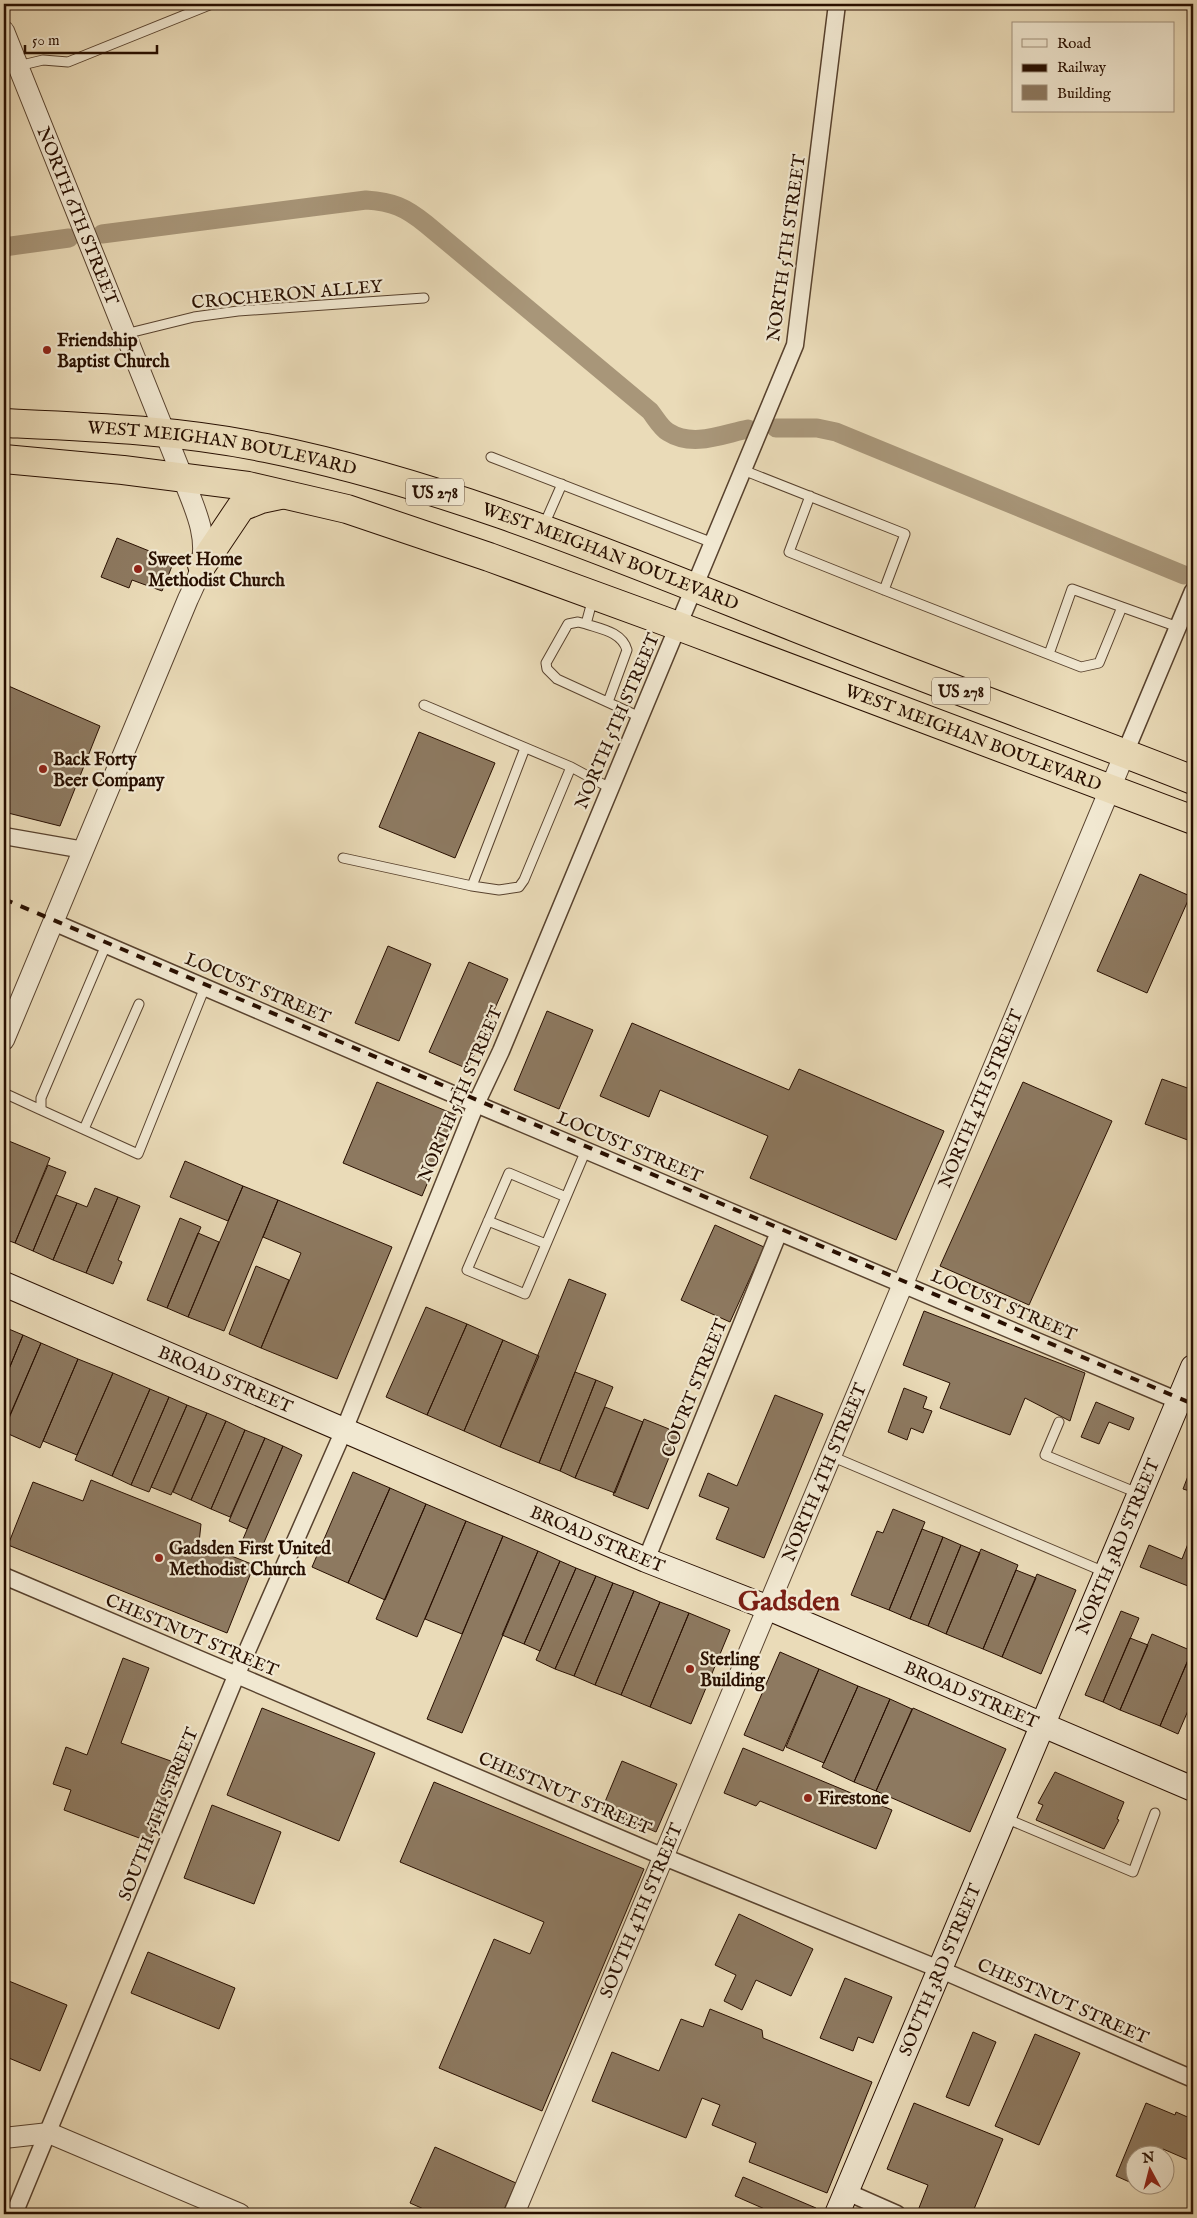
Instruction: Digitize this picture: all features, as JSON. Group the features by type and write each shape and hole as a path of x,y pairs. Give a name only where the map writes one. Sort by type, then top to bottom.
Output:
{"highway":[{"name":"WEST MEIGHAN BOULEVARD","path":"4,423 164,431 264,448 363,471 469,503 542,530 695,587 1193,780"},
{"name":"WEST MEIGHAN BOULEVARD","path":"4,459 80,465 248,486 347,510 678,626 1193,820"},
{"path":"202,565 241,507 261,499 283,494"}],"main road":[{"name":"BROAD STREET","path":"4,1284 646,1560 766,1607 1193,1789"},
{"name":"NORTH 3RD STREET","path":"1041,1725 1140,1494 1186,1404 1193,1367"},
{"name":"SOUTH 3RD STREET","path":"837,2214 1041,1725"}],"street":[{"name":"NORTH 5TH STREET","path":"344,1430 476,1104 501,1051 794,345 837,4"},
{"name":"NORTH 6TH STREET","path":"4,1040 202,565 203,542 200,523 164,431 18,66 6,43"},
{"name":"NORTH 4TH STREET","path":"766,1607 904,1285 1193,591"},
{"path":"4,836 84,850"},
{"name":"LOCUST STREET","path":"53,922 476,1104 1186,1404"},
{"name":"COURT STREET","path":"646,1560 779,1232"},
{"name":"SOUTH 5TH STREET","path":"14,2214 236,1676 344,1430"},
{"name":"CHESTNUT STREET","path":"4,1576 664,1856 939,1969 1193,2080"},
{"name":"SOUTH 4TH STREET","path":"514,2214 766,1607"},
{"path":"4,2138 48,2133 240,2214"},
{"path":"847,2192 897,2214"}],"lane":[{"path":"18,66 43,60 68,62 212,4"},
{"name":"CROCHERON ALLEY","path":"124,334 194,317 238,311 424,298"},
{"path":"491,457 713,543"},
{"path":"743,470 905,534 884,590"},
{"path":"542,530 562,484"},
{"path":"810,496 789,552 1081,667 1098,663 1122,607"},
{"path":"1049,654 1072,589 1178,628"},
{"path":"586,624 594,596"},
{"path":"608,702 627,650 625,644 614,634 586,624 578,622 568,624 546,663 547,669 557,679 640,717"},
{"path":"424,706 571,767 610,788"},
{"path":"472,886 525,748"},
{"path":"343,858 472,886 498,890 519,886 524,880 571,767"},
{"path":"42,1110 41,1098 106,945"},
{"path":"4,1093 138,1154 205,987"},
{"path":"84,1129 139,1004"},
{"path":"566,1197 509,1173 468,1270 525,1294 586,1150"},
{"path":"488,1221 546,1244"},
{"path":"1059,1422 1045,1455 1140,1494"},
{"path":"831,1456 1107,1573"},
{"path":"1003,1817 1133,1872 1155,1812"}],"building":[{"name":"Sweet Home Methodist Church","path":"117,538 174,561 162,591 132,580 129,588 101,577"},
{"name":"Back Forty Beer Company","path":"4,684 100,726 60,826 4,812"},
{"path":"419,732 495,763 455,858 379,827"},
{"path":"1140,874 1190,896 1147,993 1097,971"},
{"path":"388,946 431,964 399,1041 355,1023"},
{"path":"469,962 508,979 468,1069 429,1052"},
{"path":"547,1011 593,1030 559,1109 514,1090"},
{"path":"632,1023 789,1090 799,1069 944,1131 896,1240 750,1178 768,1136 660,1090 649,1117 600,1096"},
{"path":"1162,1079 1193,1090 1193,1142 1145,1124"},
{"path":"377,1082 456,1115 422,1196 343,1163"},
{"path":"1023,1082 1112,1121 1029,1305 940,1266"},
{"path":"4,1139 50,1158 15,1243 4,1239"},
{"path":"185,1161 243,1186 228,1221 170,1197"},
{"path":"48,1165 66,1172 33,1251 15,1243"},
{"path":"243,1186 278,1200 224,1331 188,1317"},
{"path":"95,1188 118,1197 86,1273 53,1260 77,1203 87,1207"},
{"path":"56,1195 77,1203 53,1260 33,1251"},
{"path":"118,1197 140,1206 118,1260 122,1262 113,1284 86,1273"},
{"path":"278,1200 392,1247 337,1379 261,1348 301,1253 263,1237"},
{"path":"180,1218 201,1227 167,1308 147,1300"},
{"path":"715,1225 764,1247 730,1322 681,1300"},
{"path":"198,1233 219,1242 188,1317 167,1308"},
{"path":"256,1266 289,1280 261,1348 229,1334"},
{"path":"569,1279 606,1294 539,1463 500,1447"},
{"path":"426,1307 467,1324 427,1415 386,1397"},
{"path":"924,1311 1085,1373 1070,1421 1025,1398 1010,1435 940,1408 950,1383 903,1365"},
{"path":"467,1324 503,1340 464,1431 427,1415"},
{"path":"4,1327 23,1335 4,1381"},
{"path":"23,1335 41,1343 9,1417 4,1415 4,1381"},
{"path":"503,1340 539,1356 500,1447 464,1431"},
{"path":"41,1343 78,1359 40,1448 4,1432 4,1430"},
{"path":"78,1359 113,1373 77,1455 43,1441"},
{"path":"575,1372 596,1380 560,1471 539,1463"},
{"path":"113,1373 150,1389 112,1476 75,1460"},
{"path":"596,1380 613,1387 575,1478 560,1471"},
{"path":"904,1388 927,1397 923,1408 932,1411 923,1433 911,1428 907,1440 888,1432"},
{"path":"150,1389 169,1397 131,1485 112,1476"},
{"path":"775,1395 823,1414 764,1558 716,1539 729,1508 699,1496 708,1473 737,1486"},
{"path":"169,1397 187,1405 149,1492 131,1485"},
{"path":"1096,1402 1134,1418 1129,1430 1109,1422 1099,1444 1081,1437"},
{"path":"187,1405 207,1413 171,1495 151,1487"},
{"path":"605,1407 643,1422 615,1493 575,1478"},
{"path":"207,1413 226,1421 191,1500 173,1492"},
{"path":"644,1419 679,1433 648,1509 613,1495"},
{"path":"226,1421 245,1430 211,1509 191,1500"},
{"path":"245,1430 265,1438 230,1517 211,1509"},
{"path":"265,1438 283,1446 247,1529 229,1521"},
{"path":"283,1446 302,1455 262,1547 243,1539"},
{"path":"1193,1463 1193,1492 1183,1489"},
{"path":"353,1472 390,1488 348,1583 312,1567"},
{"path":"91,1480 201,1524 199,1543 254,1565 227,1633 8,1545 33,1482 83,1501"},
{"path":"390,1488 426,1504 385,1600 348,1583"},
{"path":"426,1504 466,1521 417,1637 376,1619"},
{"path":"893,1509 925,1522 889,1610 851,1595 877,1531 883,1533"},
{"path":"466,1521 503,1536 462,1634 425,1619"},
{"path":"922,1529 943,1537 910,1619 889,1610"},
{"path":"1193,1531 1193,1588 1140,1567 1149,1545 1182,1559"},
{"path":"503,1536 538,1551 462,1733 427,1719"},
{"path":"943,1537 961,1545 928,1626 910,1619"},
{"path":"961,1545 980,1553 946,1634 928,1626"},
{"path":"981,1549 1018,1565 983,1649 946,1634"},
{"path":"538,1551 560,1561 524,1644 502,1635"},
{"path":"560,1561 576,1568 540,1651 524,1644"},
{"path":"576,1568 596,1576 555,1669 536,1660"},
{"path":"1016,1570 1036,1578 1002,1657 983,1649"},
{"path":"1037,1574 1076,1590 1041,1674 1002,1657"},
{"path":"596,1576 613,1583 574,1676 555,1669"},
{"path":"613,1583 634,1591 595,1685 574,1676"},
{"path":"634,1591 660,1602 621,1695 595,1685"},
{"path":"660,1602 689,1613 650,1707 621,1695"},
{"path":"1121,1611 1139,1618 1103,1702 1085,1695"},
{"name":"Sterling Building","path":"689,1613 730,1630 691,1724 650,1707"},
{"path":"1152,1634 1192,1651 1160,1726 1120,1710"},
{"path":"1130,1638 1148,1645 1120,1710 1103,1702"},
{"path":"1193,1648 1193,1699 1178,1734 1160,1726"},
{"path":"780,1652 819,1669 783,1751 744,1735"},
{"path":"123,1658 149,1668 121,1743 179,1764 150,1842 64,1810 71,1790 53,1784 66,1747 87,1755"},
{"path":"819,1669 858,1686 824,1763 786,1747"},
{"path":"858,1686 890,1699 854,1782 822,1767"},
{"path":"890,1699 912,1709 876,1791 854,1782"},
{"path":"262,1708 375,1753 339,1841 227,1795"},
{"path":"913,1708 1006,1749 970,1832 876,1791"},
{"path":"743,1748 892,1810 876,1849 760,1801 756,1806 724,1793"},
{"path":"622,1761 677,1784 656,1832 602,1809"},
{"path":"1055,1772 1124,1802 1117,1819 1119,1820 1104,1849 1036,1820 1043,1805 1038,1803"},
{"path":"434,1782 644,1869 542,2111 439,2068 494,1939 530,1954 544,1922 400,1862"},
{"path":"212,1805 281,1832 254,1904 184,1878"},
{"path":"739,1914 813,1949 791,1996 756,1980 742,2010 724,2001 736,1975 715,1965"},
{"path":"148,1952 235,1988 219,2029 131,1993"},
{"path":"845,1978 892,1997 873,2043 858,2037 853,2051 820,2038"},
{"path":"4,1979 67,2005 40,2071 4,2056"},
{"path":"710,2009 762,2030 763,2038 872,2082 827,2193 749,2162 756,2143 712,2125 720,2105 702,2098 686,2138 592,2101 612,2052 659,2071 681,2019 703,2027"},
{"path":"973,2032 996,2042 969,2106 946,2097"},
{"path":"1035,2034 1080,2053 1039,2145 995,2126"},
{"path":"914,2103 1003,2139 972,2214 917,2213 928,2185 887,2169"},
{"path":"1146,2103 1175,2115 1176,2112 1192,2119 1193,2115 1193,2162 1174,2154 1174,2146 1128,2146"},
{"path":"435,2147 516,2183 502,2214 435,2214 410,2203"},
{"path":"1124,2157 1124,2180 1116,2176"},
{"path":"743,2177 816,2208 813,2214 776,2214 735,2196"}],"waterway":[{"path":"102,234 366,200 398,206 412,213 426,224 650,411 668,432 678,437 698,439 748,429"},
{"path":"4,247 69,238"},
{"path":"776,428 817,428 836,432 1184,575"}],"railway":[{"path":"4,899 1193,1404"}],"place":[{"name":"Friendship Baptist Church","path":"47,350"},
{"name":"Sweet Home Methodist Church","path":"138,569"},
{"name":"Back Forty Beer Company","path":"43,769"},
{"name":"Gadsden First United Methodist Church","path":"159,1558"},
{"name":"Sterling Building","path":"690,1669"},
{"name":"Firestone","path":"808,1798"}],"district":[{"name":"Gadsden","path":"789,1600"}]}
